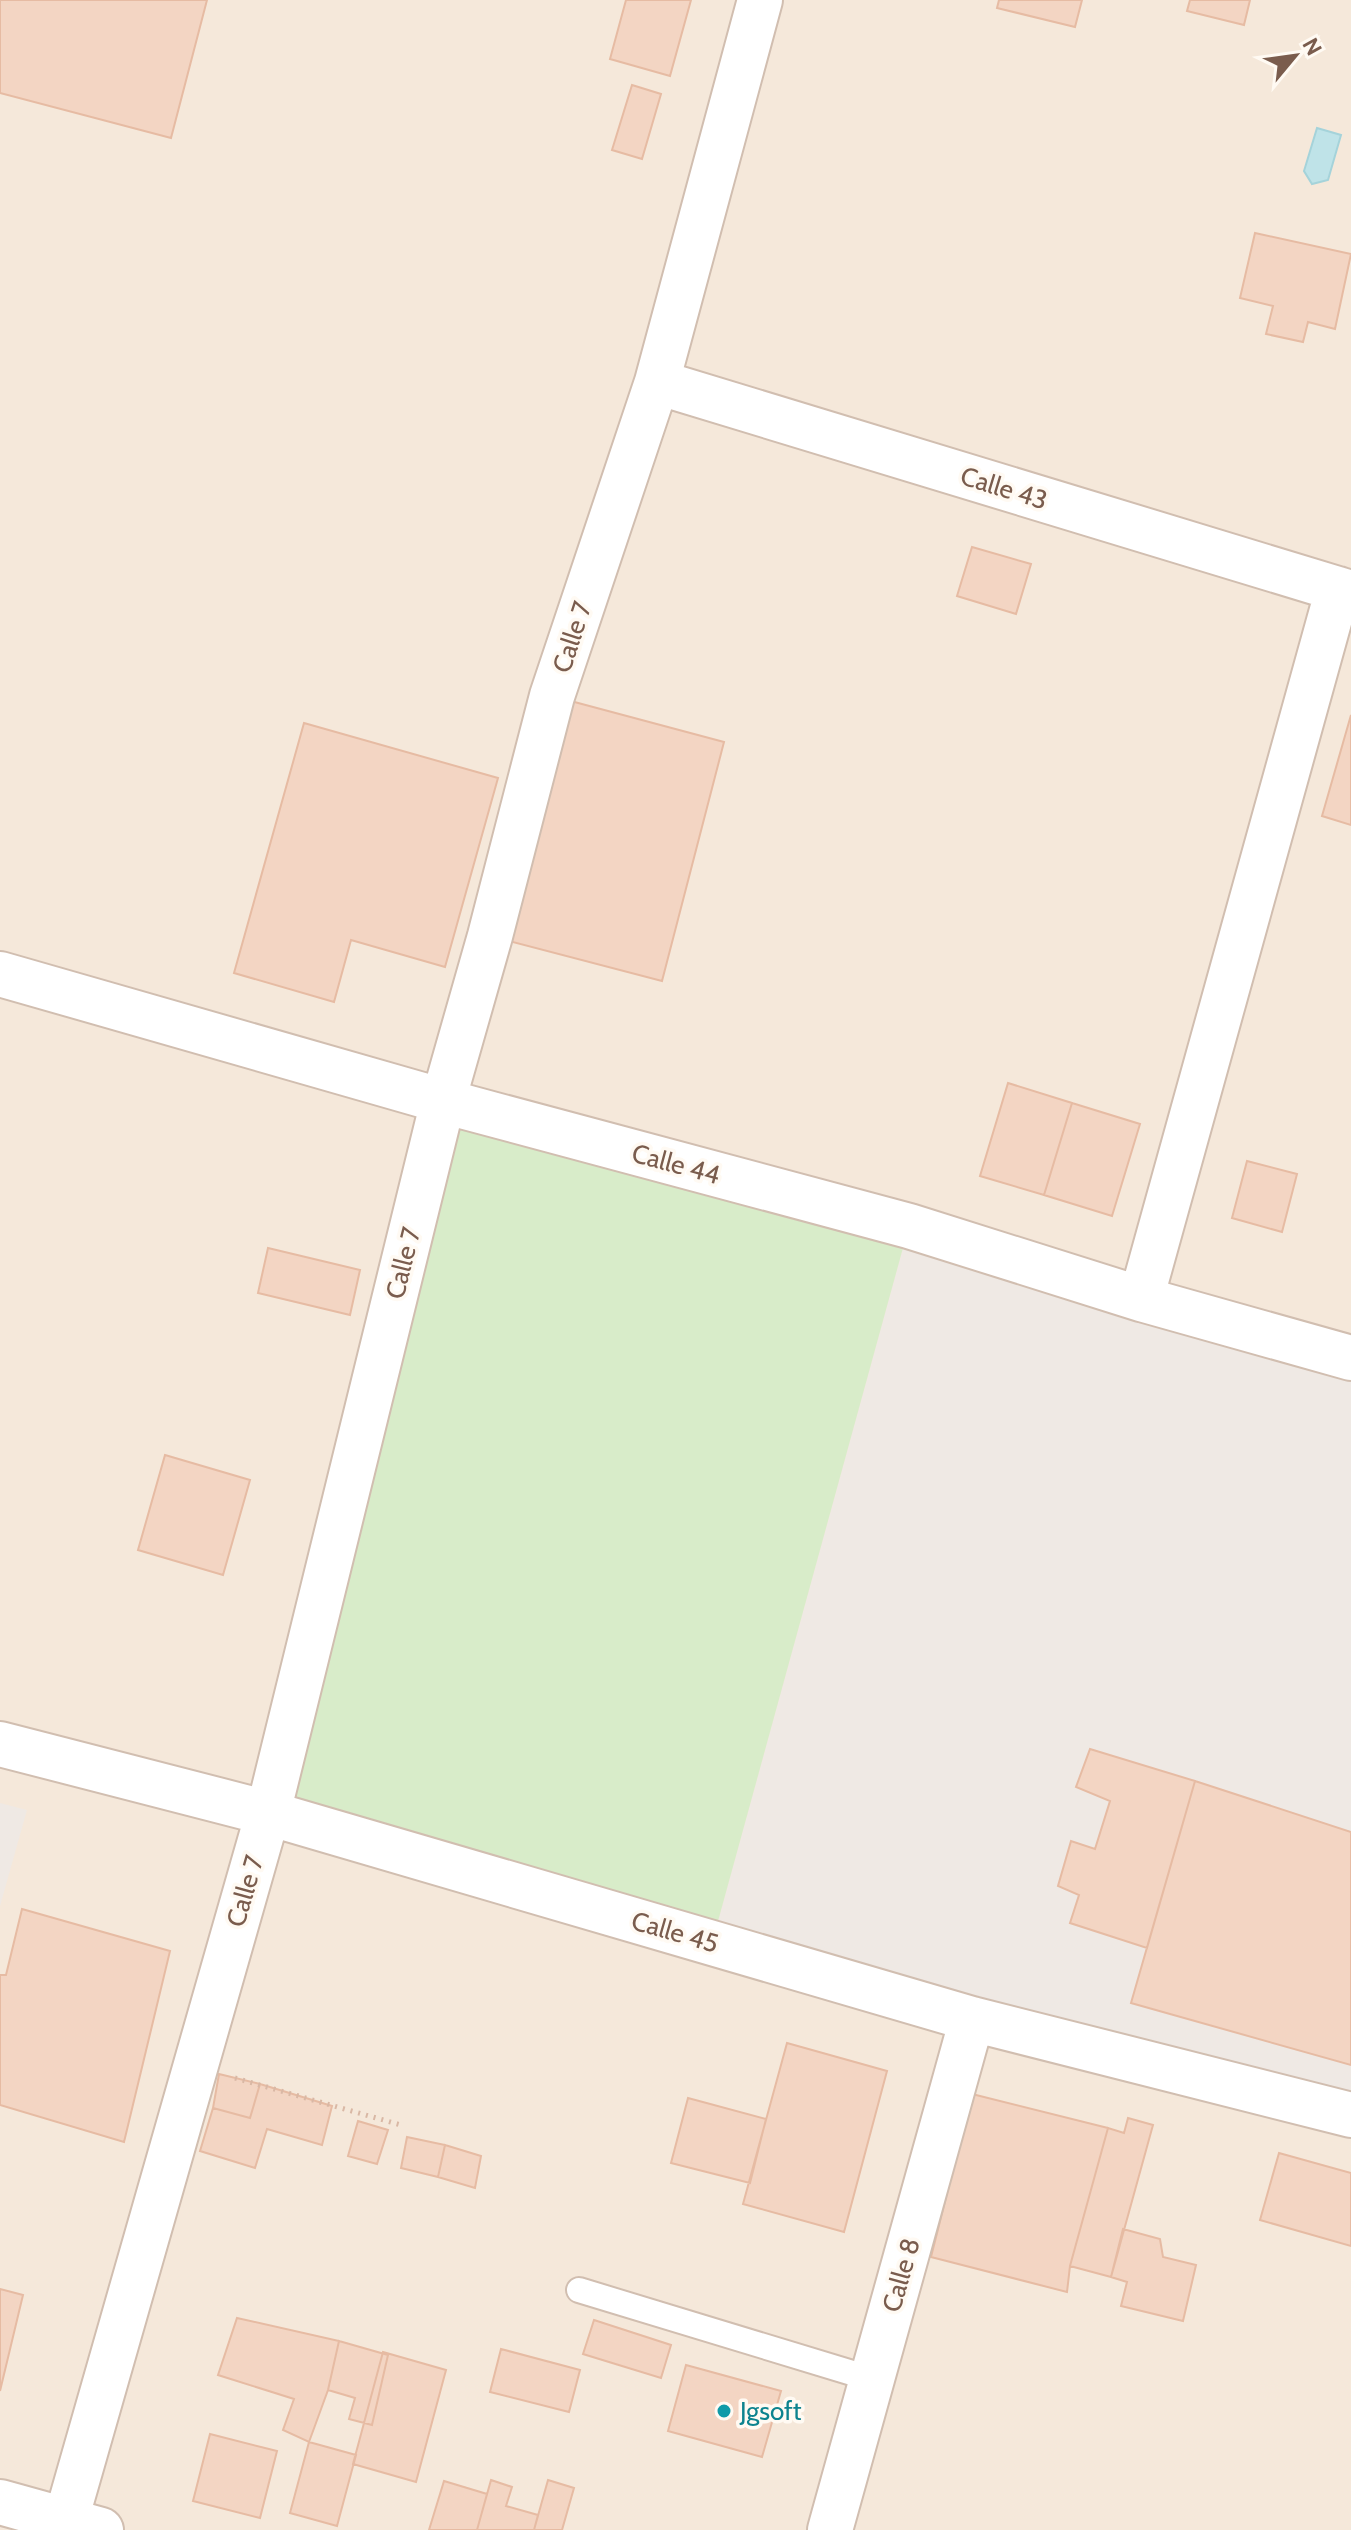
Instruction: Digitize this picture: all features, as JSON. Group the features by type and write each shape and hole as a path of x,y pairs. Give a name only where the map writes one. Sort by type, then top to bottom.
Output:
{"street":[{"name":"Calle 7","path":"77,2527 195,2067 268,1813 443,1101 490,936 552,696 657,382 760,0"},
{"name":"Calle 43","path":"657,382 1345,591"},
{"path":"1141,1299 1345,591"},
{"name":"Calle 44","path":"0,974 443,1101 909,1226 1141,1299 1351,1358"},
{"name":"Calle 45","path":"0,1744 268,1813 972,2019 1351,2115"},
{"name":"Calle 8","path":"830,2530 972,2019"},
{"path":"0,2502 77,2527"}],"lane":[{"path":"579,2290 872,2379"}],"path":[{"path":"195,2067 401,2125"}],"shaded area":[{"path":"0,0 1351,0 1351,2530 0,2530"},
{"path":"909,1226 1351,1354 1351,2115 712,1943"},
{"path":"0,1803 27,1810 0,1906"}],"green space":[{"path":"443,1101 909,1226 712,1943 268,1813"}],"water":[{"path":"1317,128 1341,135 1328,180 1312,184 1304,171"}],"building":[{"path":"0,0 207,0 171,138 0,93"},
{"path":"626,0 691,0 670,76 610,59"},
{"path":"999,0 1082,0 1075,27 997,8"},
{"path":"1190,0 1250,0 1244,25 1187,11"},
{"path":"632,85 661,94 642,159 612,150"},
{"path":"1255,233 1351,254 1335,329 1308,322 1303,342 1266,334 1273,306 1240,298"},
{"path":"972,547 1031,564 1016,614 957,596"},
{"path":"552,696 724,742 662,981 490,936"},
{"path":"1351,715 1351,825 1322,816"},
{"path":"304,723 498,778 445,967 351,940 334,1002 234,973"},
{"path":"1008,1083 1072,1103 1044,1195 980,1176"},
{"path":"1072,1103 1140,1124 1112,1216 1044,1195"},
{"path":"1247,1161 1297,1174 1282,1232 1232,1218"},
{"path":"268,1248 360,1270 350,1315 258,1293"},
{"path":"165,1455 250,1480 223,1575 138,1550"},
{"path":"1090,1749 1195,1781 1147,1948 1070,1923 1079,1895 1058,1886 1071,1841 1095,1849 1110,1801 1076,1787"},
{"path":"1195,1781 1351,1832 1351,2065 1131,2003"},
{"path":"22,1909 170,1951 124,2142 0,2105 0,1975 6,1975"},
{"path":"787,2043 887,2071 844,2232 743,2204"},
{"path":"219,2074 260,2084 250,2118 213,2108"},
{"path":"260,2084 332,2106 322,2145 267,2129 255,2168 200,2151 213,2108 250,2118"},
{"path":"972,2094 1108,2128 1070,2266 1067,2292 931,2257"},
{"path":"688,2098 766,2119 750,2183 671,2163"},
{"path":"1128,2118 1153,2125 1111,2277 1070,2266 1108,2128 1124,2133"},
{"path":"358,2121 388,2130 377,2164 348,2156"},
{"path":"407,2137 445,2145 438,2177 401,2168"},
{"path":"445,2145 481,2156 475,2188 438,2177"},
{"path":"1279,2153 1351,2173 1351,2246 1260,2220"},
{"path":"1123,2229 1160,2239 1163,2257 1196,2265 1183,2321 1121,2306 1127,2282 1111,2277"},
{"path":"0,2289 23,2295 0,2391"},
{"path":"237,2318 339,2341 328,2390 309,2442 283,2430 294,2399 218,2375"},
{"path":"594,2320 671,2345 661,2378 583,2354"},
{"path":"339,2341 388,2355 372,2425 349,2419 355,2398 328,2390"},
{"path":"501,2349 580,2370 569,2412 490,2392"},
{"path":"383,2352 446,2370 416,2482 353,2464"},
{"name":"Jgsoft","path":"686,2365 781,2391 762,2457 668,2431"},
{"path":"210,2434 277,2451 260,2518 193,2501"},
{"path":"309,2442 356,2455 337,2526 290,2513"},
{"path":"491,2480 512,2487 506,2506 538,2515 534,2530 477,2530"},
{"path":"548,2480 574,2488 562,2530 534,2530"},
{"path":"444,2481 487,2494 477,2530 429,2530"}],"place":[{"name":"Jgsoft","path":"724,2411"}]}
